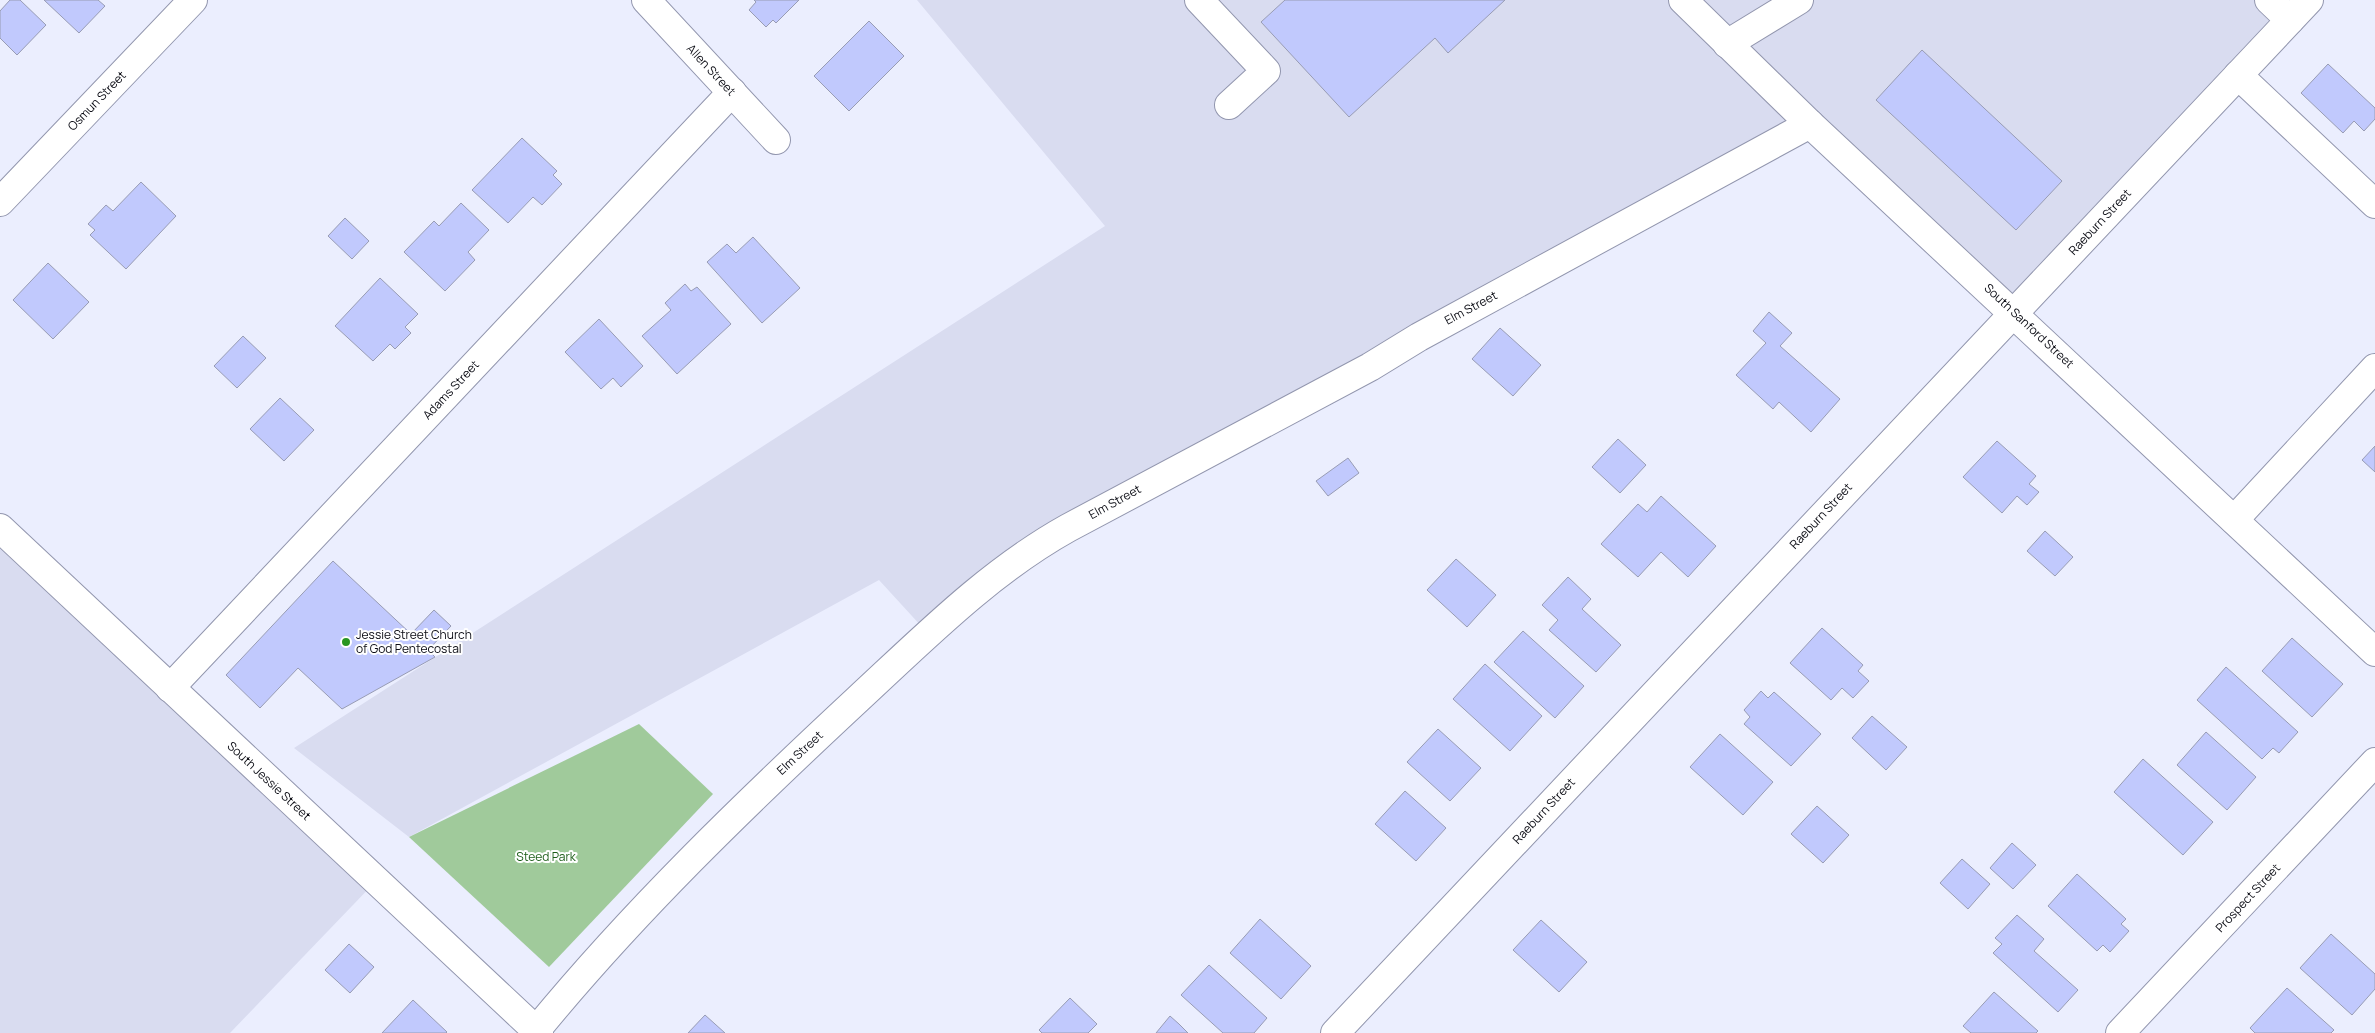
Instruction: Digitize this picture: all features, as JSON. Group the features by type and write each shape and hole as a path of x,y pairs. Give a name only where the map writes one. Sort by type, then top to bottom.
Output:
{"street":[{"name":"Osmun Street","path":"0,202 194,0"},
{"name":"Allen Street","path":"646,0 776,140"},
{"path":"1199,0 1266,71 1229,105"},
{"name":"South Sanford Street","path":"1683,0 1810,124 2014,312 2375,652"},
{"path":"1727,44 1799,0"},
{"path":"2269,0 2290,20"},
{"name":"Raeburn Street","path":"1335,1033 2309,0"},
{"path":"2238,75 2375,204"},
{"name":"Adams Street","path":"170,688 732,92"},
{"name":"Elm Street","path":"537,1032 562,998 731,818 943,620 1026,553 1068,528 1370,367 1419,337 1810,124"},
{"path":"2234,520 2375,368"},
{"name":"South Jessie Street","path":"0,528 537,1032"},
{"name":"Prospect Street","path":"2120,1033 2375,762"}],"shaded area":[{"path":"917,0 2321,0 2020,315 1818,121 1056,538 933,639 879,580 409,837 294,748 1105,226"},
{"path":"0,529 377,880 230,1033 0,1033"}],"green space":[{"name":"Steed Park","path":"639,724 713,794 549,967 409,837"}],"building":[{"path":"10,0 20,0 46,25 17,55 0,38 0,11"},
{"path":"44,0 98,0 105,6 79,33"},
{"path":"754,0 799,0 776,23 773,20 766,27 749,10 756,2"},
{"path":"1285,0 1505,0 1448,53 1435,38 1349,117 1261,22"},
{"path":"869,21 904,56 849,111 814,76"},
{"path":"1922,50 2062,181 2016,230 1876,100"},
{"path":"2328,64 2375,108 2375,119 2364,131 2354,121 2343,133 2301,93"},
{"path":"522,138 557,171 553,175 562,184 542,205 533,197 508,223 472,190"},
{"path":"141,182 176,216 126,269 90,235 95,230 88,224 106,205 113,211"},
{"path":"461,203 489,230 468,252 475,260 445,291 404,252 434,221 439,226"},
{"path":"345,218 369,241 352,259 328,236"},
{"path":"753,237 800,288 762,323 707,262 727,244 736,253"},
{"path":"48,263 89,302 53,339 13,300"},
{"path":"380,278 418,314 405,327 411,333 395,349 390,344 373,361 335,326"},
{"path":"685,284 691,291 697,287 731,324 677,374 642,336 671,310 665,303"},
{"path":"1769,312 1792,333 1780,346 1840,399 1811,432 1779,402 1773,409 1736,375 1766,343 1753,331"},
{"path":"599,319 643,366 621,387 613,378 601,389 565,352"},
{"path":"1500,328 1541,365 1513,396 1472,359"},
{"path":"243,336 266,358 237,388 214,366"},
{"path":"280,398 314,430 284,461 250,429"},
{"path":"1618,439 1646,465 1620,493 1592,467"},
{"path":"1997,441 2036,476 2029,484 2039,492 2027,505 2017,496 2002,513 1963,477"},
{"path":"2375,446 2375,472 2362,460"},
{"path":"1348,458 1359,473 1328,496 1316,481"},
{"path":"1661,496 1716,546 1688,577 1661,552 1638,577 1601,544 1638,504 1647,512"},
{"path":"2045,531 2073,557 2055,576 2027,551"},
{"path":"1456,559 1496,595 1467,627 1427,590"},
{"name":"Jessie Street Church of God Pentecostal","path":"333,561 411,634 434,610 451,626 428,650 435,657 342,709 298,668 260,708 226,675"},
{"path":"1568,577 1591,599 1582,609 1621,645 1596,672 1549,630 1558,620 1542,605"},
{"path":"1822,628 1863,665 1858,671 1869,681 1853,698 1842,688 1831,700 1790,663"},
{"path":"1523,631 1584,686 1555,718 1494,662"},
{"path":"2292,638 2343,684 2312,717 2262,671"},
{"path":"1485,664 1542,716 1510,751 1453,699"},
{"path":"2226,667 2298,732 2279,753 2273,748 2262,759 2197,700"},
{"path":"1761,691 1768,698 1774,692 1821,734 1791,766 1744,724 1750,717 1744,710"},
{"path":"1872,716 1907,747 1886,770 1852,738"},
{"path":"1438,729 1481,768 1450,801 1407,762"},
{"path":"2206,732 2256,777 2227,810 2177,765"},
{"path":"1720,734 1773,782 1743,815 1690,767"},
{"path":"2143,759 2213,822 2183,855 2114,792"},
{"path":"1405,791 1446,828 1416,861 1375,824"},
{"path":"1817,806 1849,835 1823,863 1791,834"},
{"path":"2012,843 2036,865 2013,889 1990,868"},
{"path":"1962,859 1990,884 1968,909 1940,883"},
{"path":"2077,874 2126,919 2121,924 2129,931 2110,952 2103,945 2097,951 2048,906"},
{"path":"2017,915 2044,939 2034,951 2078,990 2058,1012 1993,953 2002,944 1995,938"},
{"path":"1260,919 1311,966 1281,999 1230,953"},
{"path":"1541,920 1587,962 1559,992 1513,950"},
{"path":"2331,934 2375,974 2375,989 2352,1015 2300,968"},
{"path":"349,944 374,967 350,993 325,970"},
{"path":"1209,965 1267,1018 1254,1033 1223,1033 1181,995"},
{"path":"2287,988 2334,1030 2331,1033 2255,1033 2250,1028"},
{"path":"1994,992 2038,1031 2036,1033 1971,1033 1963,1026"},
{"path":"1070,998 1097,1024 1088,1033 1042,1033 1039,1030"},
{"path":"413,1000 447,1032 382,1033"},
{"path":"705,1015 725,1033 688,1033"},
{"path":"1170,1016 1179,1024 1188,1033 1156,1033"}],"place":[{"name":"Jessie Street Church of God Pentecostal","path":"346,642"}]}
